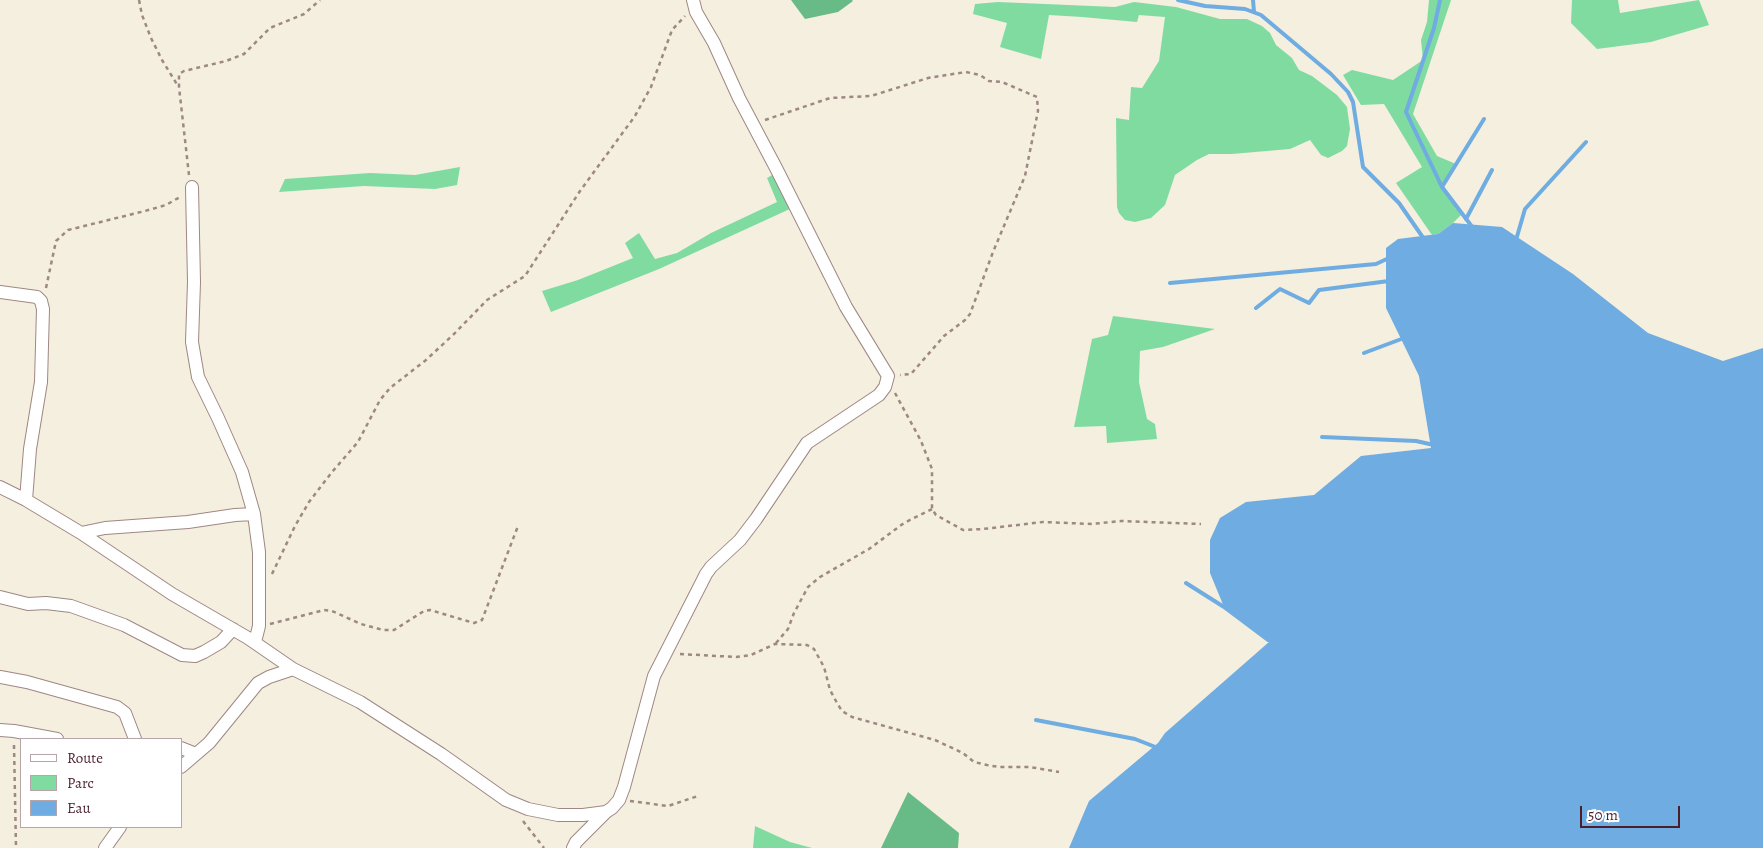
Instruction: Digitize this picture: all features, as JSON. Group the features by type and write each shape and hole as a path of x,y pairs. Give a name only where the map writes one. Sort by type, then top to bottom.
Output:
{"street":[{"path":"573,848 576,842 619,800 624,788 654,676 711,567 745,533 807,442 879,395 885,387 888,376 846,307 752,124 693,3"},
{"path":"192,188 194,282 192,342 201,385 242,472 254,514 259,552 258,626 255,642"},
{"path":"0,292 37,297 41,301 43,309 41,382 30,448 26,500"},
{"path":"2,492 26,500 81,533 172,594 255,642 294,669 360,702 441,754 506,800 528,809 558,815 583,815 606,812"},
{"path":"81,533 105,528 188,522 235,514 254,514"},
{"path":"0,597 28,604 46,603 71,606 124,625 182,655 195,656 204,652 221,642 233,629"},
{"path":"182,765 209,743 258,683 269,677 294,669"},
{"path":"0,677 27,682 117,707 126,713 135,738"},
{"path":"0,730 14,730 52,738"},
{"path":"182,748 196,754"},
{"path":"105,848 119,828"}],"path":[{"path":"140,0 142,16 151,38 179,87"},
{"path":"41,301 49,278 56,241 68,230 166,205 192,188 188,168 179,74 244,54 270,28 304,14 320,0"},
{"path":"273,570 309,502 358,442 380,400 390,388 426,360 487,300 525,276 560,221 636,116 651,87 672,30 693,3"},
{"path":"752,124 830,98 871,96 928,78 966,72 980,75 989,82 1002,82 1037,97 1038,111 1025,176 993,252 970,314 944,336 910,374 888,376 920,440 932,469 932,510 936,515 963,530 1043,522 1092,524 1121,521 1201,524"},
{"path":"665,653 736,657 751,655 775,644 788,629 808,587 820,577 869,549 904,523 932,510"},
{"path":"258,626 324,610 332,611 362,624 383,630 394,630 424,611 430,610 474,623 482,620 518,526"},
{"path":"775,644 799,644 811,647 824,667 830,690 837,703 842,711 852,717 935,740 963,754 974,762 999,767 1030,767 1059,772"},
{"path":"14,730 16,848"},
{"path":"619,800 668,806 698,796"},
{"path":"506,800 538,838 544,848"}],"green space":[{"path":"791,0 853,1 838,12 805,19"},
{"path":"1429,0 1451,0 1413,114 1437,156 1456,164 1442,187 1462,214 1438,234 1432,235 1396,183 1422,167 1384,104 1361,105 1343,75 1352,70 1393,80 1423,60 1421,40 1427,22"},
{"path":"1572,0 1618,0 1620,13 1699,0 1709,25 1651,42 1597,49 1571,23"},
{"path":"998,2 1115,7 1134,2 1176,7 1220,19 1247,19 1262,26 1270,33 1276,45 1292,58 1299,70 1312,76 1337,95 1347,107 1350,129 1347,146 1342,151 1328,158 1321,155 1310,140 1290,149 1209,154 1175,175 1165,205 1151,218 1135,222 1125,220 1117,207 1116,118 1129,120 1131,87 1142,88 1159,61 1165,17 1139,15 1137,22 1049,15 1041,59 1000,47 1007,23 973,14 975,4"},
{"path":"460,167 457,185 435,189 364,186 279,192 285,179 370,173 415,175"},
{"path":"774,174 792,208 659,269 551,312 542,291 578,280 633,258 625,243 639,233 655,259 677,253 711,233 777,202 767,178"},
{"path":"1113,316 1215,329 1163,347 1140,351 1139,382 1147,419 1155,424 1157,439 1107,443 1106,426 1074,427 1092,339 1108,335"},
{"path":"908,792 959,833 958,848 881,848"},
{"path":"755,826 790,842 812,848 753,848"}],"water":[{"path":"1453,223 1502,227 1573,274 1648,333 1723,361 1763,348 1763,848 1069,848 1089,801 1158,743 1165,733 1269,642 1224,607 1210,573 1210,540 1220,518 1246,502 1314,495 1361,456 1431,448 1419,376 1386,308 1386,248 1398,239 1438,234"}],"waterway":[{"path":"1178,0 1205,6 1245,9 1261,15 1331,74 1348,92 1353,102 1363,167 1399,203 1424,239"},
{"path":"1253,0 1254,12"},
{"path":"1440,0 1434,28 1406,112 1442,187 1473,228"},
{"path":"1442,187 1484,119"},
{"path":"1516,240 1525,209 1586,142"},
{"path":"1466,219 1492,170"},
{"path":"1170,283 1376,264 1389,258"},
{"path":"1256,308 1280,289 1309,303 1319,290 1389,281"},
{"path":"1364,353 1404,338"},
{"path":"1322,437 1416,441 1434,445"},
{"path":"1186,583 1224,607 1268,640"},
{"path":"1036,720 1135,739 1158,748"}]}
